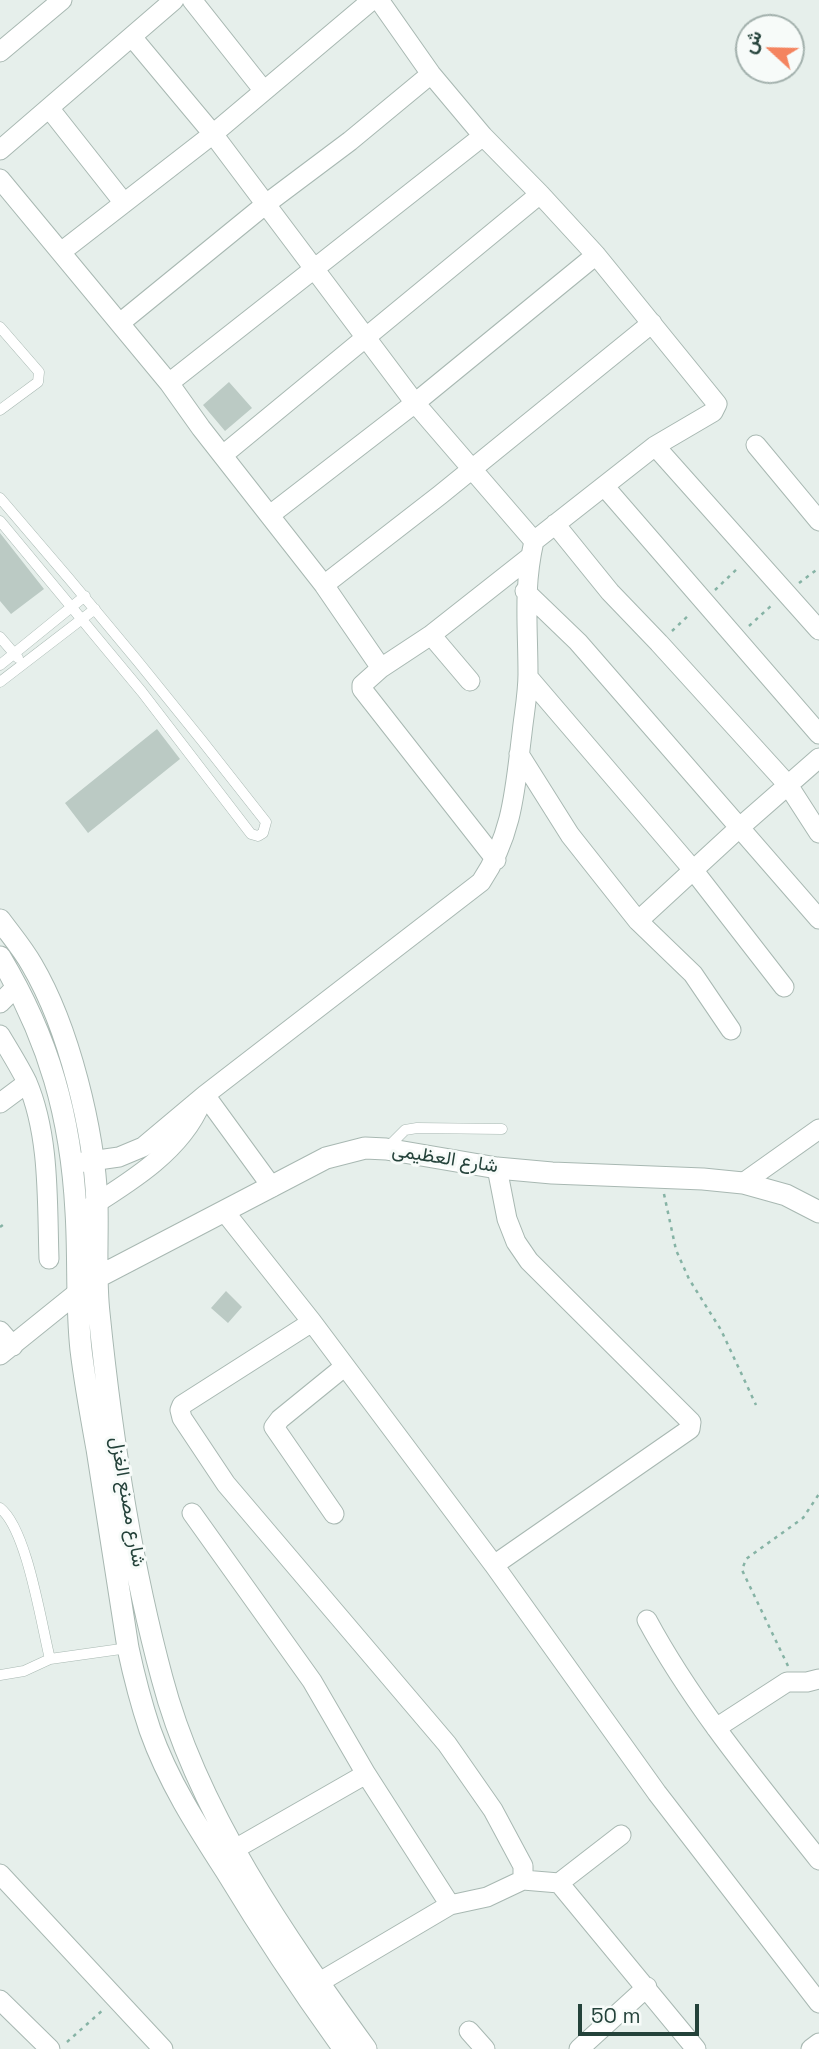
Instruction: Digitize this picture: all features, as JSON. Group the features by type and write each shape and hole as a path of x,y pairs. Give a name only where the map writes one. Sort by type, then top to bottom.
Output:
{"street":[{"path":"0,52 62,0"},
{"path":"0,150 174,0"},
{"path":"192,0 264,91"},
{"path":"61,252 213,134 372,0"},
{"path":"379,0 431,74 483,136 596,255 718,404 713,412 655,446 555,524 532,549 431,635 364,681 362,690 496,860"},
{"path":"83,1162 119,1157 143,1147 481,882 496,860 507,828 515,793 528,677 525,591 532,549 415,402 213,134 132,37"},
{"path":"120,323 431,74"},
{"path":"49,108 124,203"},
{"path":"169,383 483,136"},
{"path":"0,179 169,383 324,585 381,668"},
{"path":"223,455 540,194"},
{"path":"270,515 596,255"},
{"path":"324,585 652,323"},
{"path":"756,445 819,521"},
{"path":"655,446 819,630"},
{"path":"604,486 819,734"},
{"path":"555,524 610,592 788,785 819,833"},
{"path":"525,591 578,642 819,919"},
{"path":"431,635 470,681"},
{"path":"528,677 694,871 784,987"},
{"path":"519,754 570,835 638,921 693,974 731,1030"},
{"path":"638,921 819,758"},
{"name":"شارع مصنع الغزل","path":"0,920 32,964 48,996 61,1029 85,1111 77,1215 77,1293 81,1354 128,1648 138,1691 167,1772 187,1810 272,1945 344,2049"},
{"name":"شارع مصنع الغزل","path":"0,957 6,995 37,1026 97,1203 96,1278 117,1447 153,1643 185,1750 235,1849 289,1939 366,2049"},
{"path":"0,1035 27,1083 37,1113 45,1164 50,1259"},
{"path":"0,1102 27,1083"},
{"path":"205,1096 272,1187"},
{"path":"77,1215 176,1144 205,1096"},
{"path":"743,1183 819,1129"},
{"name":"شارع العظيمى","path":"96,1278 326,1158 365,1148 386,1149 497,1168 743,1183 786,1195 819,1212"},
{"path":"494,1565 692,1426 617,1346 528,1261 507,1219 497,1168"},
{"path":"225,1211 312,1322 494,1565 657,1793 819,2003"},
{"path":"4,1344 77,1293"},
{"path":"312,1322 182,1405 182,1418 226,1484 447,1744 493,1810 523,1866 523,1880"},
{"path":"334,1514 274,1427 280,1419 344,1367"},
{"path":"192,1513 312,1681 366,1774 450,1905"},
{"path":"647,1620 670,1661 716,1728 819,1860"},
{"path":"128,1648 153,1643"},
{"path":"716,1728 783,1684 819,1679"},
{"path":"235,1849 366,1774"},
{"path":"318,1983 450,1905 487,1897 523,1880 559,1883 621,1835"},
{"path":"0,1874 115,1999 154,2046"},
{"path":"559,1883 696,2049"},
{"path":"579,2049 647,1987"},
{"path":"0,2000 50,2049"},
{"path":"469,2031 485,2049"},
{"path":"811,2049 819,2043"}],"lane":[{"path":"0,327 39,372 40,377 38,382 0,410"},
{"path":"0,498 85,596 192,727 266,822 263,833 258,836 251,834 150,701 0,521"},
{"path":"0,665 85,596"},
{"path":"0,682 95,609"},
{"path":"0,637 23,665"},
{"path":"386,1149 405,1130 502,1129"},
{"path":"0,1507 10,1515 21,1539 50,1659"},
{"path":"0,1675 24,1671 50,1659 128,1648"}],"path":[{"path":"659,643 751,555"},
{"path":"736,638 786,592 819,568"},
{"path":"660,1177 676,1250 689,1279 722,1330 756,1405"},
{"path":"0,1227 4,1224"},
{"path":"795,1681 742,1570 746,1559 803,1518 819,1494"},
{"path":"59,2049 115,1999"}],"building":[{"path":"229,382 252,408 225,431 203,405"},
{"path":"0,533 44,589 11,614 0,601"},
{"path":"157,729 180,759 88,833 65,803"},
{"path":"226,1291 242,1307 228,1323 211,1308"}]}
